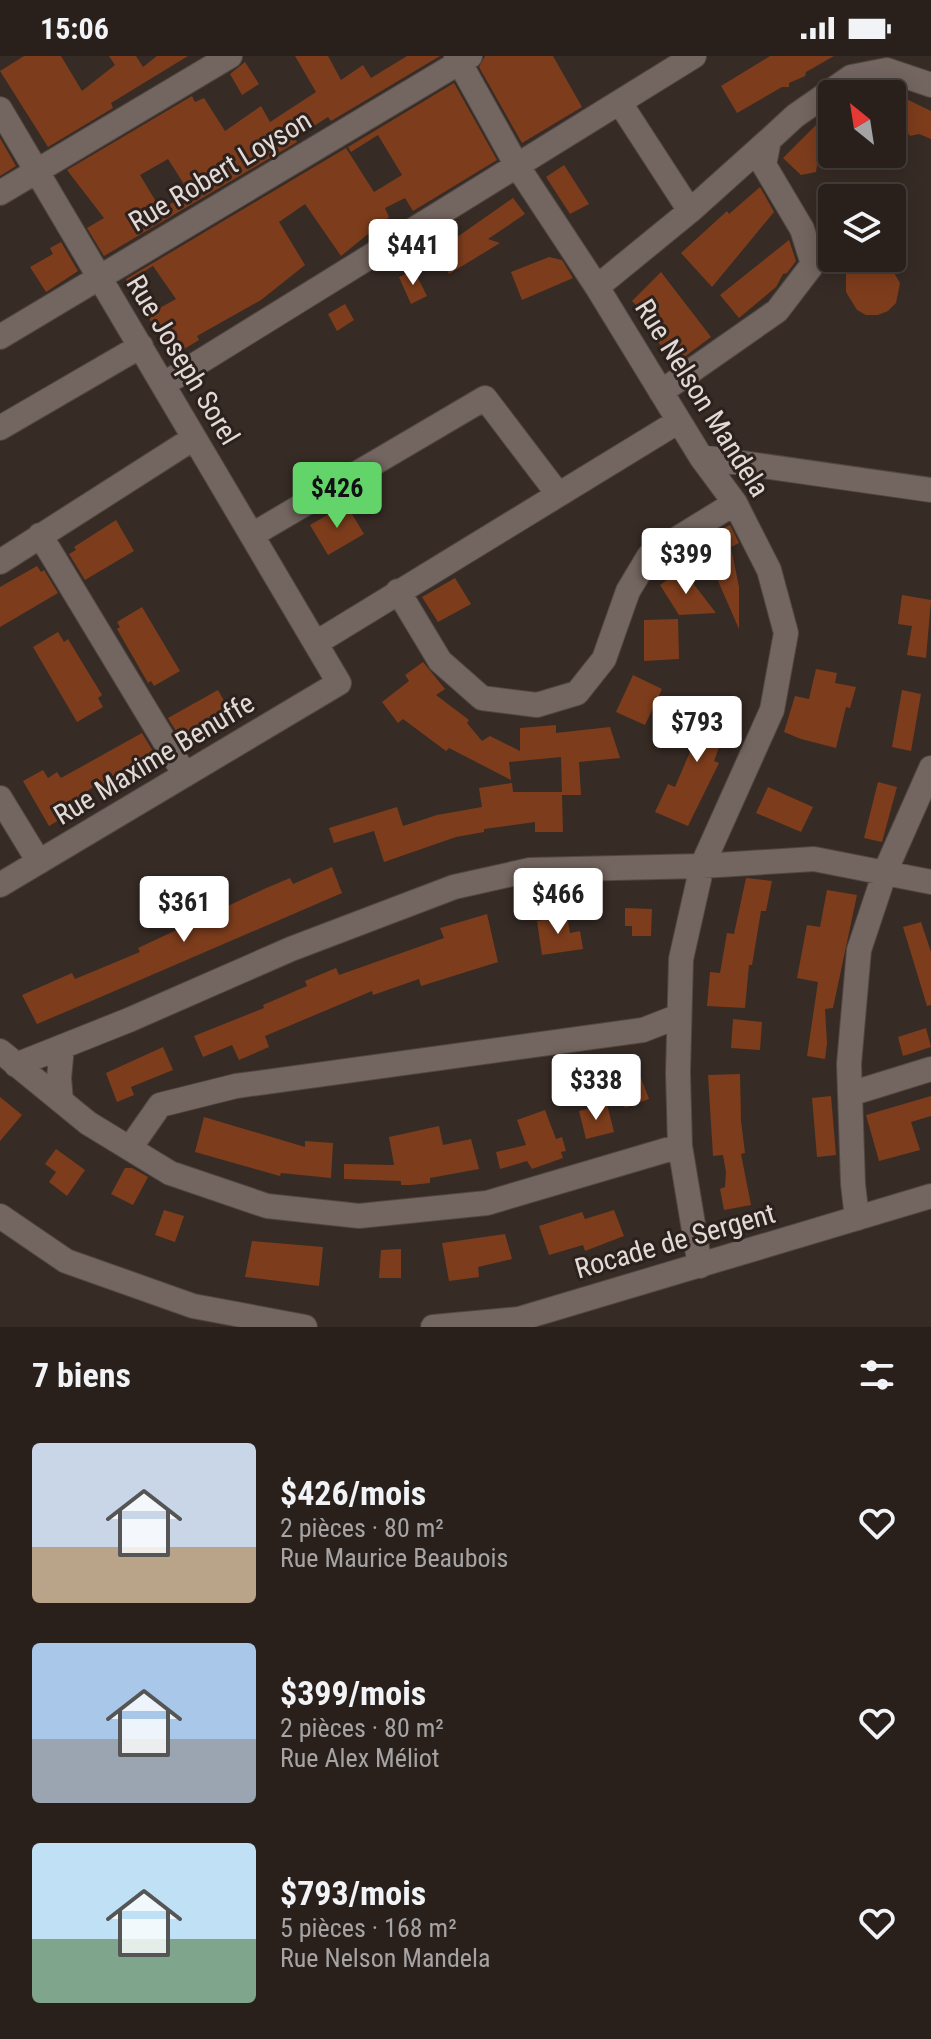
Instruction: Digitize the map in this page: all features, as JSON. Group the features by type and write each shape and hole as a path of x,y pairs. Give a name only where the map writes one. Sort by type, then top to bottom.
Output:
{"street":[{"path":"0,193 230,56"},
{"path":"164,384 694,56"},
{"name":"Rue Nelson Mandela","path":"462,58 516,164 597,287 701,457 735,503 769,570 786,633 772,710 702,866 681,959 680,1146 700,1266"},
{"name":"Rue Robert Loyson","path":"0,337 462,58"},
{"path":"597,287 690,211 795,116 851,77 887,70 931,85"},
{"path":"620,103 690,211"},
{"name":"Rue Joseph Sorel","path":"0,109 339,683"},
{"path":"661,392 777,311 813,264 802,229 764,165 769,140"},
{"path":"0,428 141,346"},
{"path":"252,535 485,398 558,494"},
{"path":"316,643 679,421"},
{"path":"0,562 194,438"},
{"path":"701,457 931,490"},
{"path":"398,591 440,661 482,698 537,705 577,693 604,659 628,591 649,556 735,503"},
{"path":"40,535 185,775"},
{"name":"Rue Maxime Benuffe","path":"0,885 339,683"},
{"path":"857,1218 849,1064 859,950 885,872 931,768"},
{"path":"0,798 39,862"},
{"path":"8,1058 62,1047 291,949 454,887 530,870 702,866 814,859 931,882"},
{"path":"130,1148 160,1105 236,1086 643,1030 679,1016"},
{"path":"61,1101 59,1078 62,1047"},
{"path":"8,1058 88,1123 170,1173 267,1206 359,1216 487,1203 680,1146"},
{"path":"850,1094 931,1069"},
{"name":"Rocade de Sergent","path":"433,1327 519,1319 931,1196"},
{"path":"0,1216 66,1261 193,1306 305,1327"}],"building":[{"path":"24,56 61,56 82,91 115,65 109,56 136,56 143,67 157,56 188,56 111,103 113,108 48,147 0,71"},
{"path":"295,56 328,56 341,80 363,65 371,78 407,56 440,56 331,121 328,117 295,138 297,142 104,256 87,228 104,218 67,170 192,96 195,102 204,98 225,131 261,106 270,122 316,92","holes":["168,159 189,192 161,210 140,175"]},
{"path":"485,56 553,56 582,107 522,143 479,67"},
{"path":"770,56 834,56 789,83 789,87 782,87 737,113 721,86"},
{"path":"245,62 259,84 242,95 230,74"},
{"path":"454,83 497,160 413,211 405,198 385,208 389,217 341,256 305,204 279,222 305,265 261,300 197,336 199,340 171,357 147,315 176,299 153,266 127,282 126,279 346,148 374,192 402,175 378,135 351,152 348,147"},
{"path":"906,99 931,111 931,139 919,134 910,136 906,131"},
{"path":"818,123 816,172 801,175 783,158"},
{"path":"0,138 16,166 0,176"},
{"path":"564,165 589,204 570,214 546,177"},
{"path":"760,187 774,212 712,287 681,253 727,211 729,214"},
{"path":"513,198 525,214 488,239 500,243 449,274 439,257 443,255 440,249"},
{"path":"789,240 796,261 776,287 739,318 720,295"},
{"path":"61,242 78,271 46,292 30,267 53,254 50,248"},
{"path":"549,257 562,260 573,278 522,300 511,272"},
{"path":"414,270 427,296 411,304 399,277"},
{"path":"661,272 711,337 676,363 658,342 665,336 632,301"},
{"path":"846,272 894,272 900,283 896,303 878,315 866,315 857,310 846,292"},
{"path":"345,304 354,320 337,331 328,314"},
{"path":"346,504 364,534 328,555 310,525"},
{"path":"116,520 134,551 85,580 69,554 76,550 74,547"},
{"path":"730,525 739,543 731,547 739,587 739,629 701,542"},
{"path":"37,566 41,572 44,570 58,593 0,627 0,587"},
{"path":"682,569 716,613 679,615 660,585"},
{"path":"455,578 471,604 438,622 422,597"},
{"path":"902,595 931,600 926,658 907,655 912,626 898,624"},
{"path":"142,607 180,671 154,686 151,681 148,683 117,629 120,627 117,622"},
{"path":"678,619 679,659 644,661 644,620"},
{"path":"58,632 64,642 68,639 102,695 98,698 103,707 77,722 33,647"},
{"path":"423,662 445,689 436,695 469,720 467,723 482,741 490,736 520,751 520,728 556,725 556,733 610,727 620,758 579,762 581,795 562,795 563,832 535,832 535,822 484,829 484,832 456,837 384,862 374,831 334,843 329,828 397,807 403,826 437,815 482,807 479,788 512,783 513,792 562,792 561,757 509,762 511,780 449,748 446,751 403,719 398,723 382,702 409,681 405,675"},
{"path":"816,669 837,673 835,683 856,687 850,708 846,707 836,748 784,732 795,696 809,699"},
{"path":"633,675 662,689 645,725 616,712"},
{"path":"218,690 234,719 193,743 191,740 184,744 168,718"},
{"path":"902,690 921,694 911,751 892,747"},
{"path":"706,697 734,706 714,761 719,763 688,826 655,812 668,784 675,787 695,740 690,738"},
{"path":"142,733 157,758 153,760 156,765 113,790 111,786 102,791 98,784 64,806 69,814 49,826 23,781 43,770 48,778 57,772 61,778"},
{"path":"878,782 897,787 882,842 864,838"},
{"path":"768,787 813,807 801,832 756,813"},
{"path":"332,867 342,893 37,1024 22,995 72,973 75,979 140,952 138,948 290,878 293,884"},
{"path":"746,878 772,881 766,911 761,911 752,965 749,965 745,1008 707,1006 710,972 720,973 727,933 734,934"},
{"path":"827,890 857,895 833,1008 825,1009 825,1059 807,1056 818,982 797,978 807,925 820,927"},
{"path":"625,908 652,909 651,936 632,936 632,926 625,926"},
{"path":"487,914 498,962 421,986 419,979 373,995 372,991 265,1036 269,1047 239,1060 232,1045 203,1057 194,1036 264,1008 263,1005 307,986 305,981 336,968 339,975 444,938 440,928"},
{"path":"567,916 570,933 580,931 583,949 542,955 537,921"},
{"path":"921,922 931,952 931,1005 927,1006 903,927"},
{"path":"733,1019 762,1022 760,1050 731,1048"},
{"path":"926,1028 931,1047 903,1056 898,1037"},
{"path":"163,1047 173,1070 131,1087 134,1095 117,1102 106,1073"},
{"path":"638,1070 649,1099 625,1108 614,1079"},
{"path":"740,1074 745,1153 741,1154 751,1205 724,1210 720,1189 725,1187 726,1172 723,1155 713,1156 708,1075"},
{"path":"831,1096 836,1155 817,1157 812,1098"},
{"path":"931,1096 931,1116 911,1122 920,1150 879,1161 866,1115"},
{"path":"0,1097 22,1115 0,1141"},
{"path":"607,1104 614,1132 586,1139 579,1111"},
{"path":"545,1110 556,1139 562,1137 566,1151 561,1152 563,1158 532,1169 527,1161 500,1169 496,1152 526,1145 517,1120"},
{"path":"204,1117 305,1147 305,1141 333,1143 331,1178 281,1173 280,1176 195,1152"},
{"path":"439,1126 443,1145 471,1139 479,1169 430,1178 430,1183 411,1185 401,1185 401,1181 344,1179 344,1164 394,1165 389,1137"},
{"path":"56,1149 85,1170 67,1196 49,1182 56,1172 45,1164"},
{"path":"125,1168 132,1168 148,1177 133,1205 111,1194"},
{"path":"164,1210 184,1216 175,1242 155,1235"},
{"path":"614,1210 624,1236 585,1251 583,1245 549,1255 539,1226 582,1212 585,1219"},
{"path":"505,1234 512,1259 478,1267 479,1277 449,1281 442,1243"},
{"path":"252,1241 323,1247 319,1286 245,1277"},
{"path":"401,1249 401,1278 379,1278 381,1250"}]}
